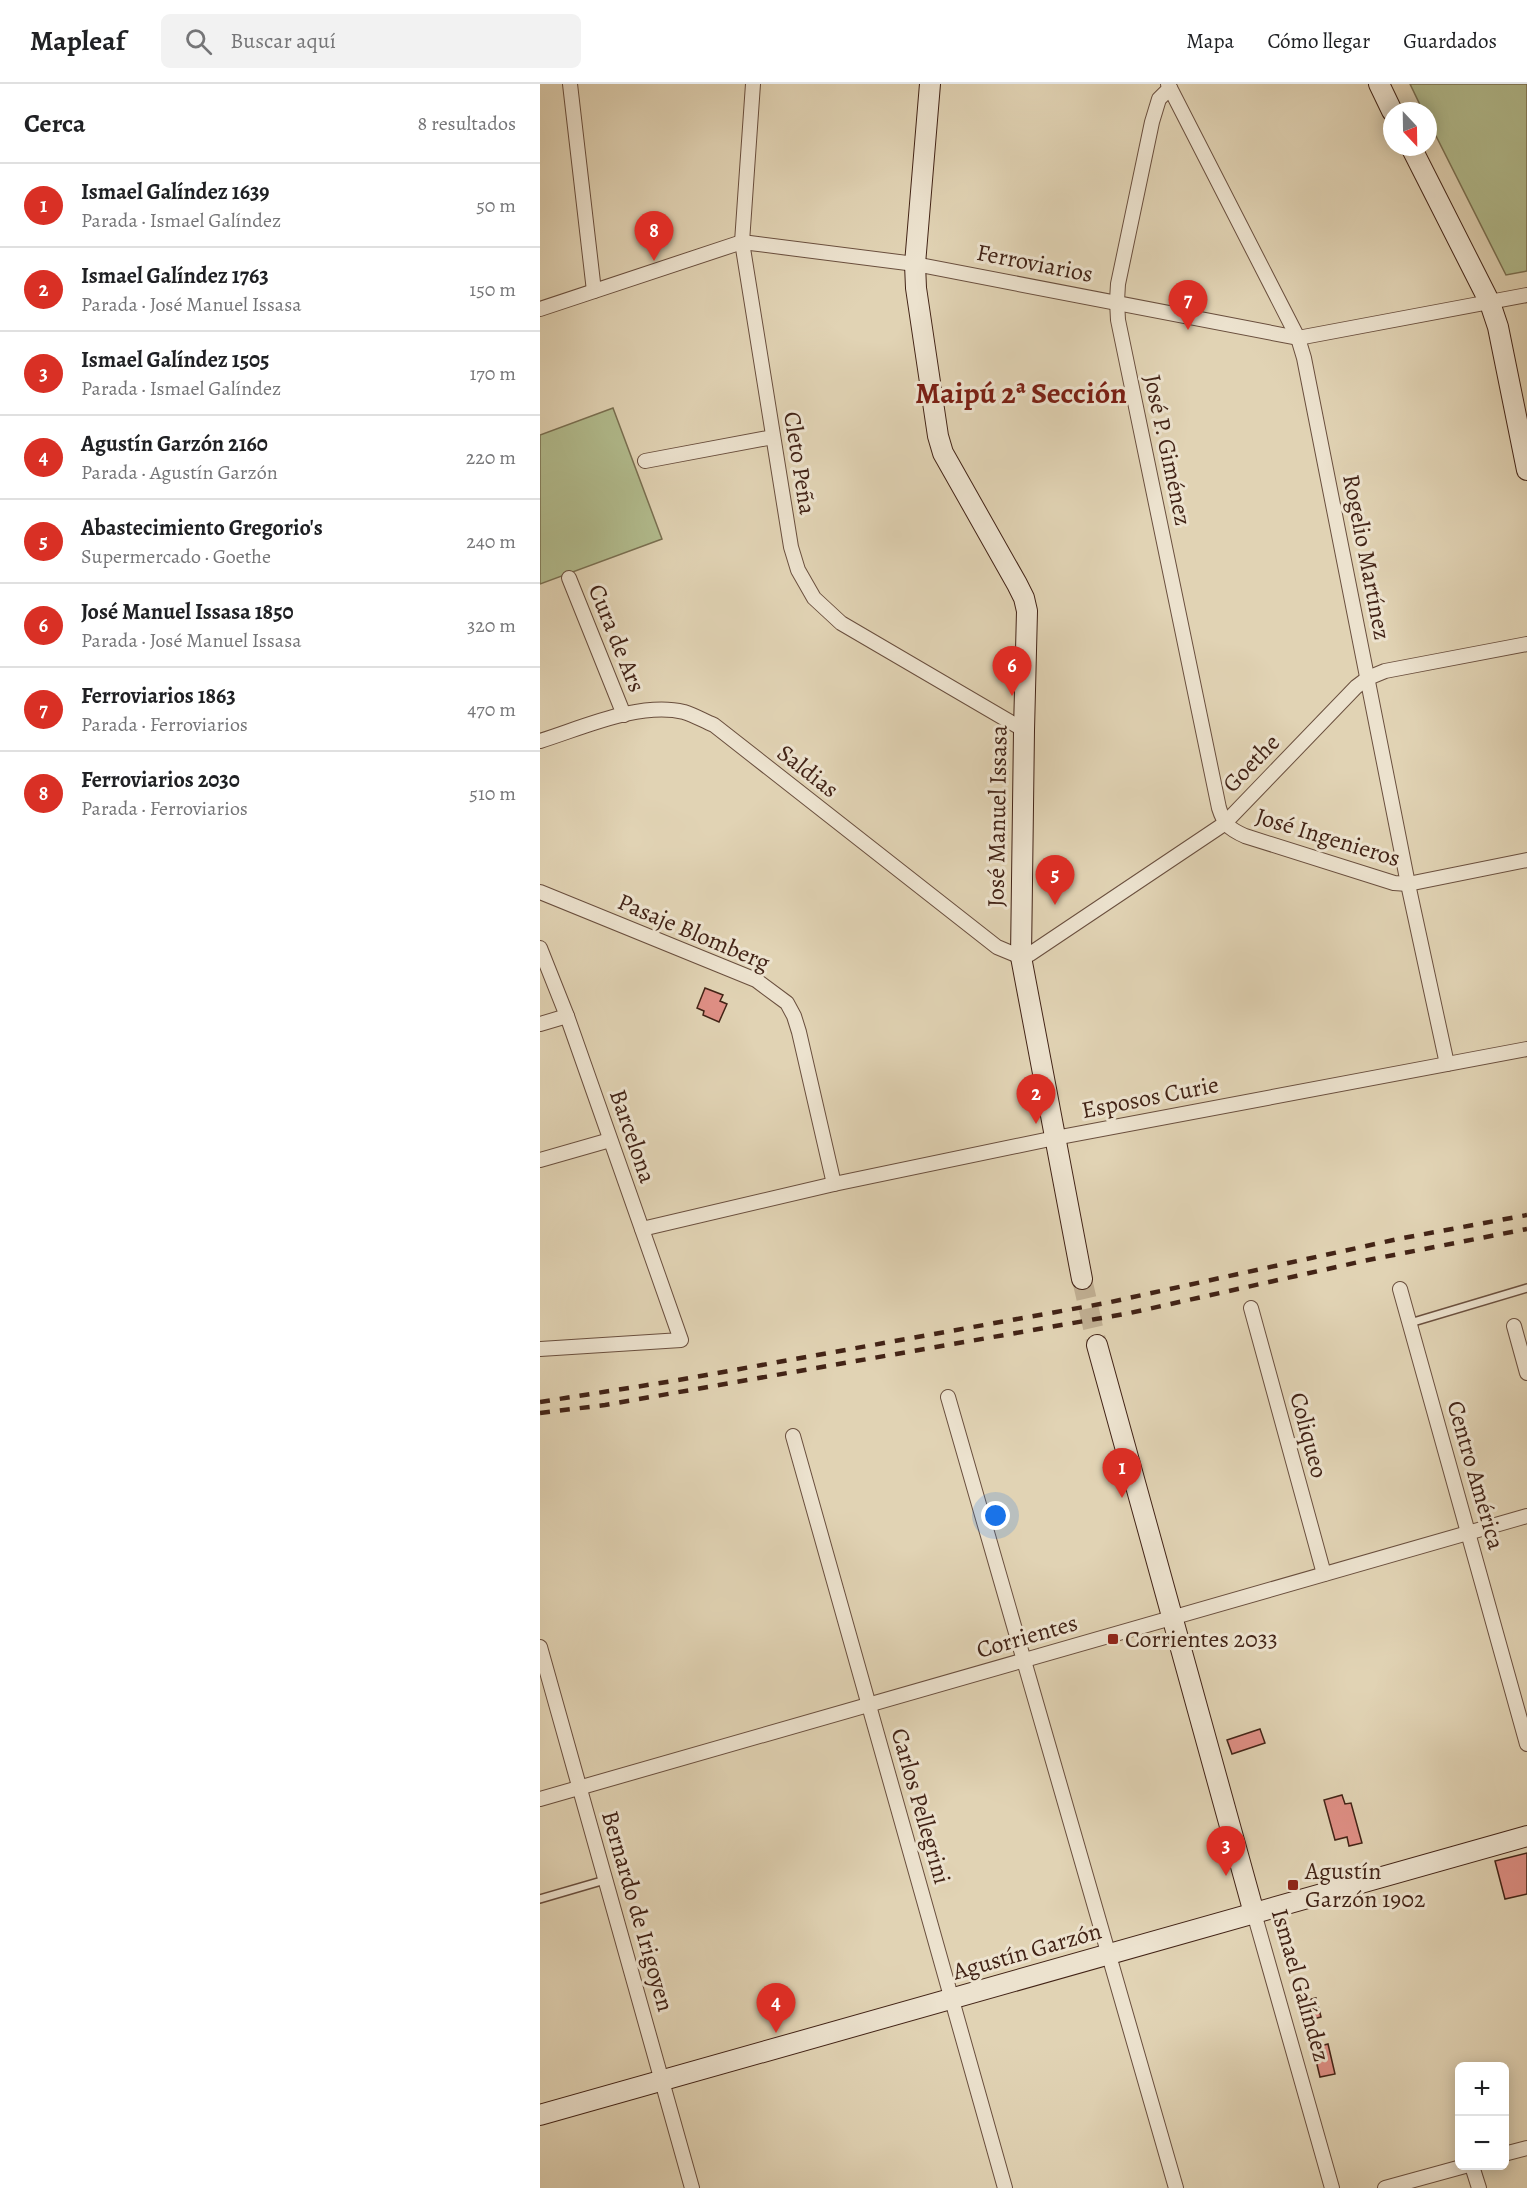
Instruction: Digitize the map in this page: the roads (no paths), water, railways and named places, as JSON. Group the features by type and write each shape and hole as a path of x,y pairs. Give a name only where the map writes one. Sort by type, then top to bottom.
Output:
{"main road":[{"name":"José Manuel Issasa","path":"930,84 915,264 916,288 943,453 1017,584 1027,610 1021,957 1082,1279"},
{"path":"1379,84 1388,102"},
{"path":"1416,156 1490,303 1498,327 1527,470"},
{"name":"Ismael Galíndez","path":"1097,1345 1254,1913"},
{"name":"Agustín Garzón","path":"540,2115 1527,1836"}],"street":[{"path":"570,84 594,291"},
{"name":"Cleto Peña","path":"753,84 742,242 791,547 798,570 814,598 841,623 1024,730"},
{"name":"José P. Giménez","path":"1169,86 1159,99 1152,122 1118,284 1118,320 1224,824"},
{"name":"Rogelio Martínez","path":"1169,86 1298,338 1304,358 1446,1064"},
{"name":"Ferroviarios","path":"540,309 742,242 915,264 1117,301 1298,338 1527,296"},
{"path":"645,461 773,437"},
{"name":"Cura de Ars","path":"569,578 624,714"},
{"name":"Goethe","path":"1021,957 1030,954 1224,824 1356,687 1368,678 1385,671 1527,644"},
{"name":"Saldias","path":"540,741 624,714 665,710 684,712 714,725 997,947 1021,957"},
{"name":"José Ingenieros","path":"1224,824 1245,836 1383,879 1408,884 1527,860"},
{"name":"Pasaje Blomberg","path":"540,892 756,980 787,1003 799,1032 834,1184"},
{"name":"Barcelona","path":"540,948 567,1016 681,1340 540,1349"},
{"path":"540,1024 567,1016"},
{"name":"Esposos Curie","path":"642,1229 834,1184 1055,1138 1527,1049"},
{"path":"540,1160 610,1140"},
{"name":"Centro América","path":"1400,1289 1527,1744"},
{"name":"Coliqueo","path":"1251,1308 1324,1574"},
{"path":"1514,1326 1527,1373"},
{"path":"948,1397 1176,2188"},
{"name":"Carlos Pellegrini","path":"793,1436 1005,2188"},
{"name":"Corrientes","path":"540,1799 1527,1516"},
{"name":"Bernardo de Irigoyen","path":"540,1647 692,2188"},
{"name":"Ismael Galíndez","path":"1254,1913 1332,2188"},
{"path":"1509,2153 1527,2148"},
{"path":"1385,2188 1455,2169"},
{"path":"1473,2170 1479,2188"}],"lane":[{"path":"1410,1323 1527,1288"},
{"path":"540,1899 606,1880"}],"tunnel":[{"path":"1082,1279 1097,1345"}],"railway":[{"path":"540,1402 673,1381 1106,1303 1398,1239 1527,1215"},
{"path":"540,1413 605,1405 1130,1313 1368,1260 1527,1229"}],"place":[{"name":"Ferroviarios 2030","path":"654,261"},
{"name":"Ferroviarios 1863","path":"1188,330"},
{"name":"José Manuel Issasa 1850","path":"1012,696"},
{"name":"Abastecimiento Gregorio's","path":"1055,905"},
{"name":"Ismael Galíndez 1763","path":"1036,1124"},
{"name":"Ismael Galíndez 1639","path":"1122,1498"},
{"name":"Corrientes 2033","path":"1113,1639"},
{"name":"Ismael Galíndez 1505","path":"1226,1876"},
{"name":"Agustín Garzón 1902","path":"1293,1885"},
{"name":"Agustín Garzón 2160","path":"776,2033"}],"district":[{"name":"Maipú 2ª Sección","path":"1021,393"}]}
